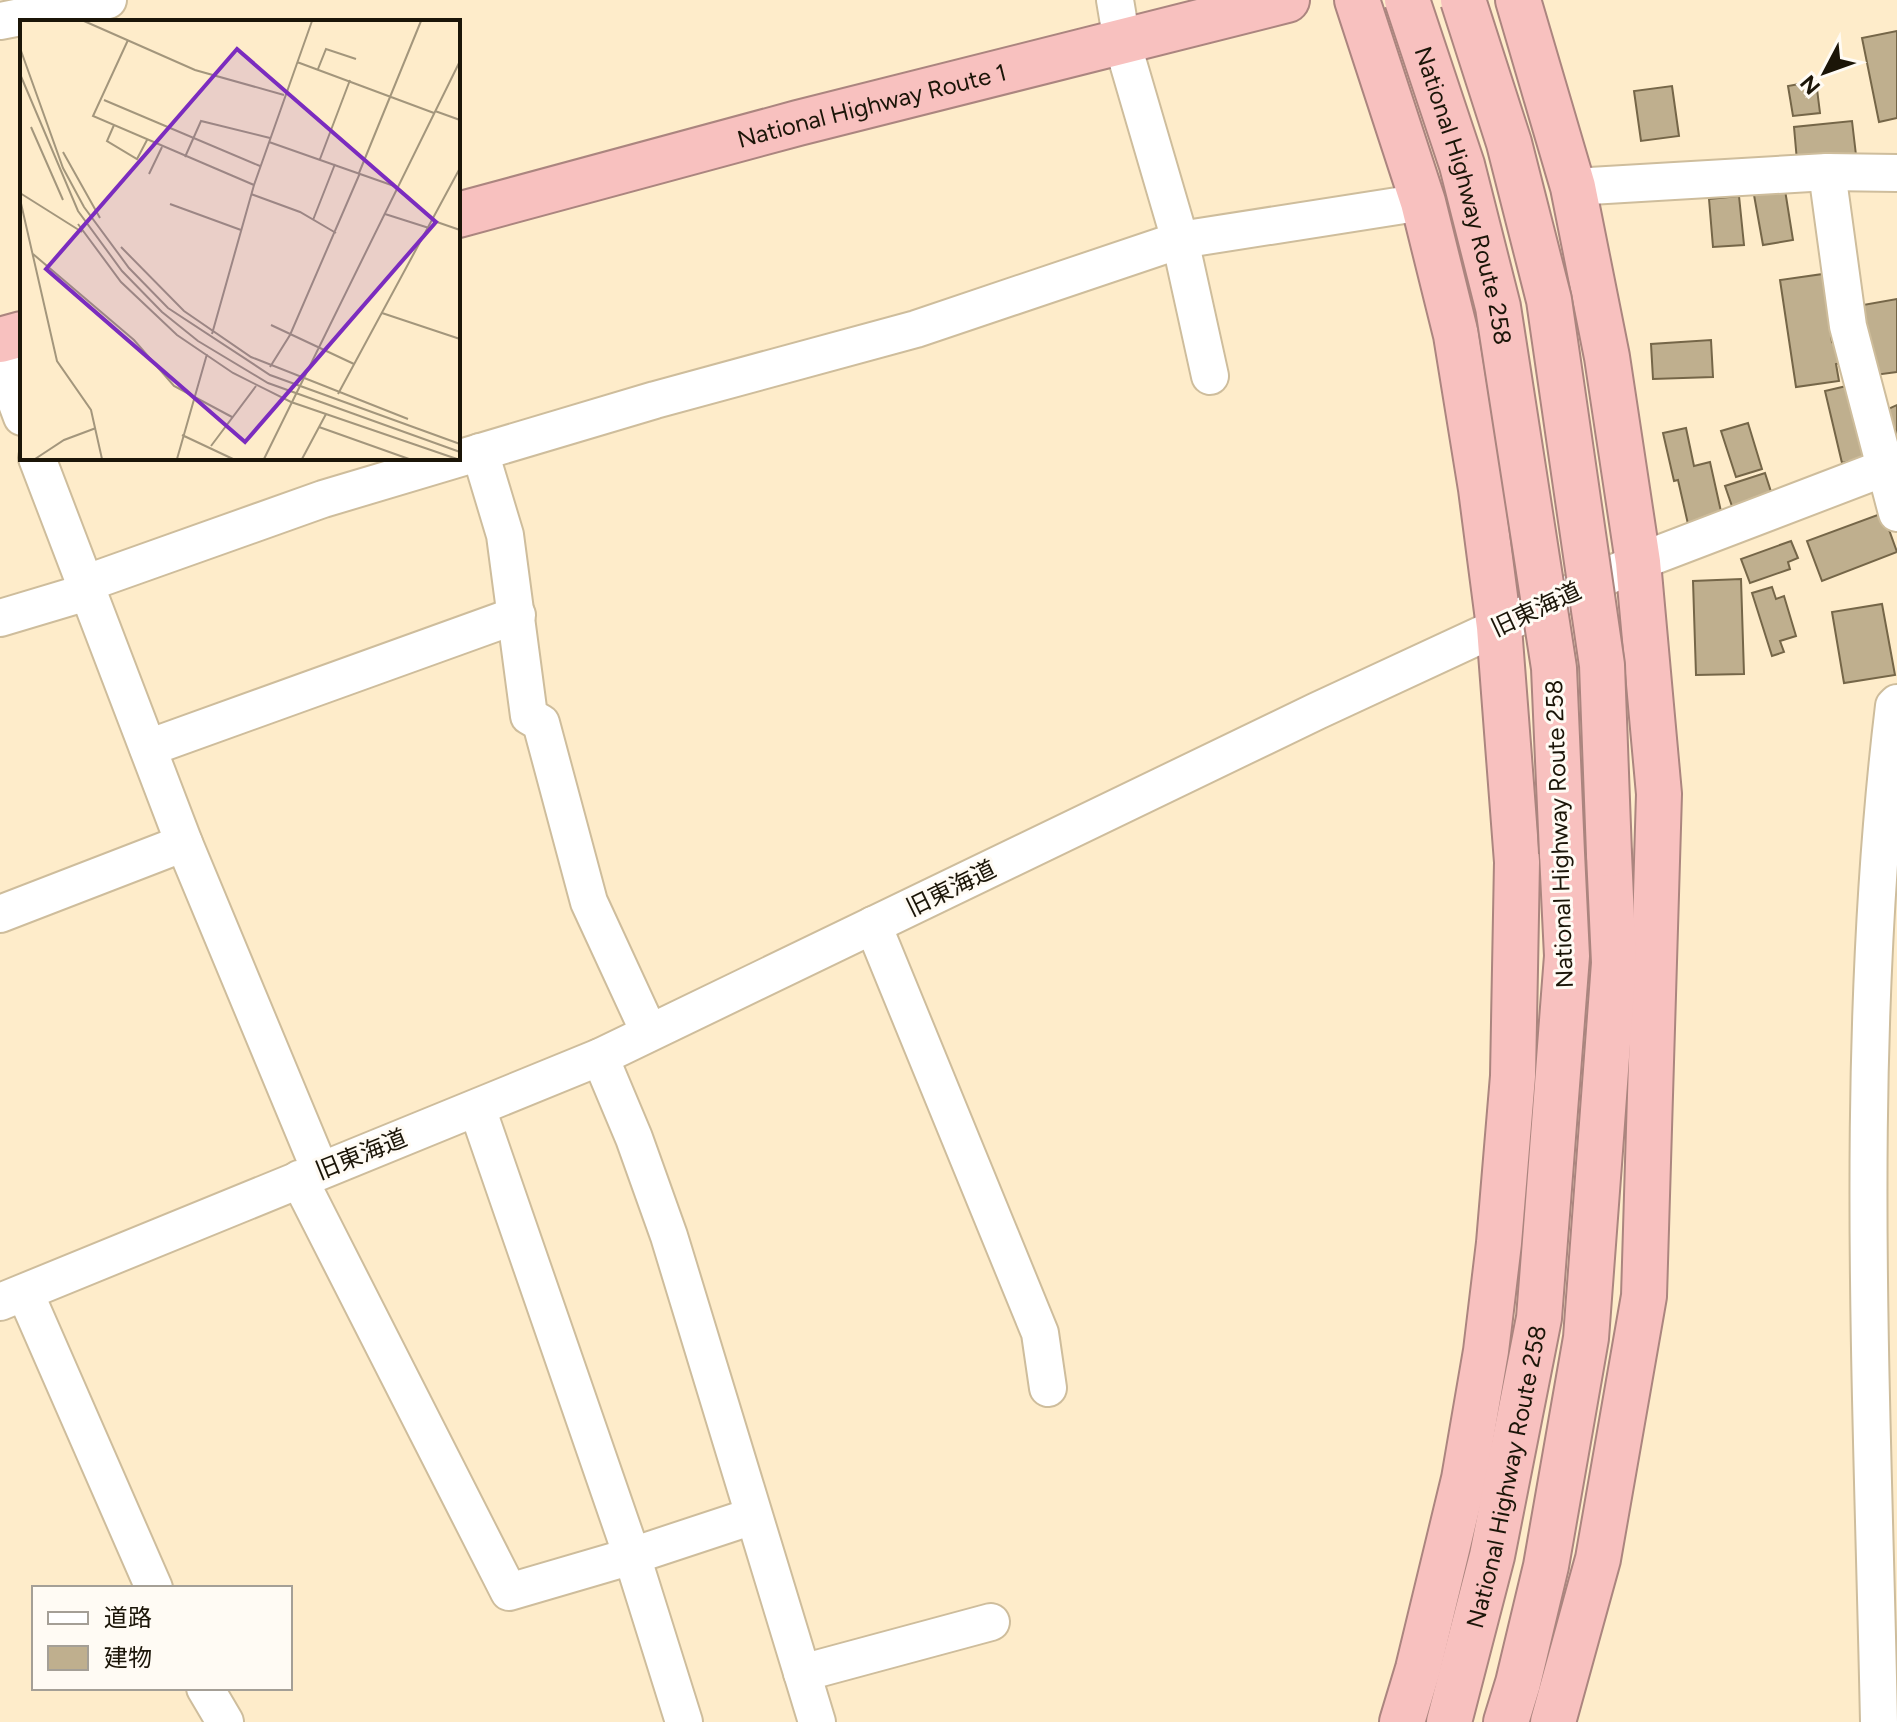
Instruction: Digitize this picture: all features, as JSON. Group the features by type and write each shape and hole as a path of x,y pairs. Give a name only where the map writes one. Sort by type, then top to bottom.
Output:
{"highway":[{"name":"National Highway Route 1","path":"460,214 798,123 1118,21 1287,0"},
{"path":"1357,0 1423,202 1456,335 1499,627 1517,862 1513,1076 1486,1351 1464,1479 1418,1669 1402,1722"},
{"name":"National Highway Route 258","path":"1407,0 1462,165 1498,307 1554,668 1567,956 1539,1318 1492,1556 1449,1722"},
{"name":"National Highway Route 258","path":"1463,0 1509,143 1549,300 1602,665 1614,963 1586,1338 1546,1566 1506,1722"},
{"path":"1518,0 1573,187 1607,357 1638,562 1659,794 1644,1296 1598,1559 1561,1712"},
{"path":"0,340 20,335"}],"street":[{"path":"2,16 60,16 108,0"},
{"path":"1118,21 1180,240 1210,376"},
{"path":"1827,172 1848,326 1890,466 1897,513"},
{"path":"1573,187 1827,172 1897,173"},
{"path":"460,458 655,400 916,329 1180,240 1423,202"},
{"path":"0,358 20,412"},
{"path":"480,452 505,535 529,716 541,723 589,902 649,1032"},
{"path":"38,460 310,1174 509,1592 753,1516"},
{"path":"0,618 323,499 453,460"},
{"name":"旧東海道","path":"13,1297 600,1057 1317,711 1638,562 1890,466"},
{"path":"148,748 517,615"},
{"path":"1879,1722 1868,1357 1871,986 1881,813 1894,706 1897,703"},
{"path":"0,914 184,843"},
{"path":"873,925 1040,1333 1048,1388"},
{"path":"600,1057 634,1138 669,1236 817,1722"},
{"path":"477,1108 632,1556 684,1722"},
{"path":"13,1297 153,1586"},
{"path":"802,1673 991,1622"},
{"path":"206,1690 225,1722"}],"building":[{"path":"1897,31 1897,118 1879,122 1862,38"},
{"path":"1816,81 1820,113 1793,116 1788,86"},
{"path":"1672,86 1679,136 1641,141 1634,91"},
{"path":"1852,121 1856,155 1797,161 1794,127"},
{"path":"1785,190 1793,240 1763,245 1754,195"},
{"path":"1739,196 1744,245 1713,247 1709,199"},
{"path":"1823,274 1832,342 1845,340 1848,362 1836,364 1839,381 1796,387 1780,280"},
{"path":"1897,299 1897,372 1875,375 1863,305"},
{"path":"1711,340 1713,377 1653,379 1651,344"},
{"path":"1855,384 1872,456 1842,463 1825,391"},
{"path":"1897,405 1897,435 1886,410"},
{"path":"1748,423 1762,469 1736,477 1721,431"},
{"path":"1686,428 1694,466 1710,462 1722,516 1688,524 1663,433"},
{"path":"1765,473 1773,498 1734,512 1725,486"},
{"path":"1883,513 1897,552 1822,581 1807,541"},
{"path":"1791,541 1798,558 1788,562 1790,569 1750,583 1741,559"},
{"path":"1741,579 1744,674 1696,675 1693,581"},
{"path":"1772,587 1776,599 1784,596 1796,636 1780,641 1784,652 1772,656 1752,593"},
{"path":"1882,604 1895,675 1844,683 1832,612"}]}
